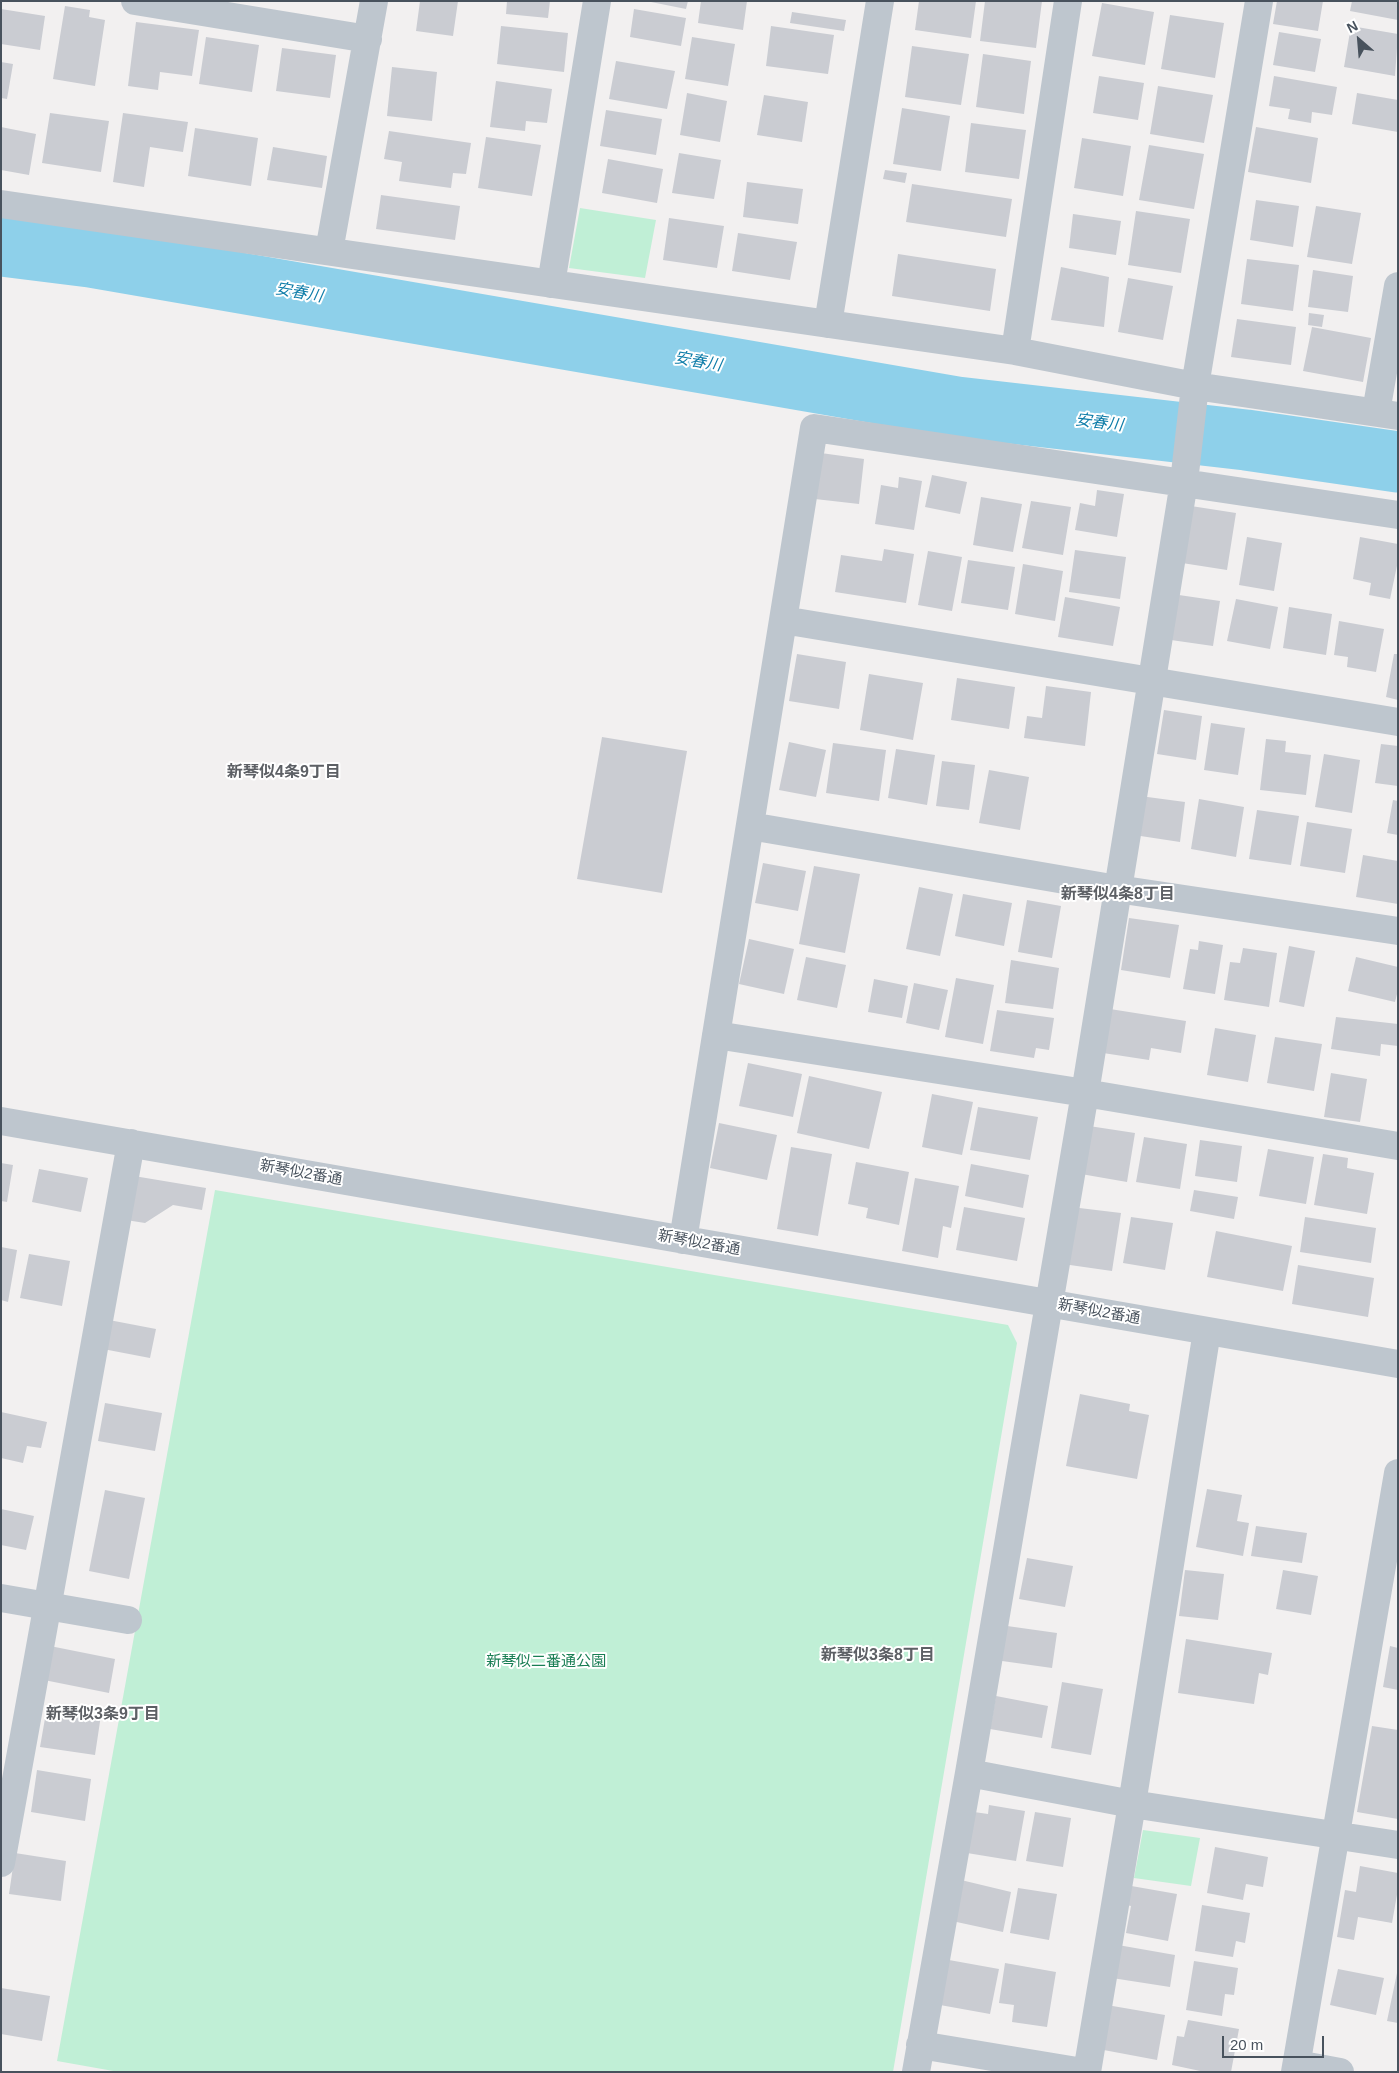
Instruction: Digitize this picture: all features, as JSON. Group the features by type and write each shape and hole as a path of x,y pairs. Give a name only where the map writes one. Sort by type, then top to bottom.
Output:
{"street":[{"path":"135,1 368,38"},
{"path":"329,250 374,1"},
{"path":"551,284 597,1"},
{"path":"828,324 880,1"},
{"path":"1015,351 1068,1"},
{"path":"916,2072 1085,1093 1152,681 1184,474 1193,397 1259,1"},
{"path":"1,204 329,250 1015,351 1193,397 1387,414 1398,286"},
{"path":"683,1240 814,428 1184,474 1398,515"},
{"path":"783,620 1398,722"},
{"path":"750,826 1117,889 1398,931"},
{"path":"716,1035 1085,1093 1398,1146"},
{"name":"新琴似2番通","path":"1,1121 1398,1364"},
{"path":"1,1863 131,1143"},
{"path":"1087,2072 1132,1804 1207,1331"},
{"path":"1340,2072 1296,2068 1336,1834 1386,1610 1398,1473"},
{"path":"1,1598 128,1620"},
{"path":"969,1773 1132,1804 1398,1845"},
{"path":"920,2045 1083,2072"}],"green space":[{"path":"580,208 656,220 645,278 569,268"},
{"name":"新琴似二番通公園","path":"215,1190 1008,1325 1017,1343 893,2072 119,2072 57,2061"},
{"path":"1143,1830 1200,1838 1191,1886 1134,1878"}],"building":[{"path":"420,1 458,1 453,36 416,31"},
{"path":"507,1 550,1 548,18 506,14"},
{"path":"646,1 688,1 686,9"},
{"path":"701,1 747,1 743,30 698,23"},
{"path":"919,1 976,1 971,38 915,30"},
{"path":"985,1 1042,1 1036,48 980,41"},
{"path":"1277,1 1323,1 1318,31 1273,24"},
{"path":"1352,1 1398,1 1398,20 1350,11"},
{"path":"1102,3 1154,12 1145,65 1092,56"},
{"path":"65,6 90,10 89,17 105,20 95,86 53,79"},
{"path":"1,9 45,16 40,50 1,44"},
{"path":"634,9 686,18 681,46 630,37"},
{"path":"792,12 846,20 844,31 790,23"},
{"path":"1170,15 1224,23 1215,78 1161,69"},
{"path":"136,22 199,30 192,76 160,72 158,90 128,86"},
{"path":"501,26 568,33 564,72 497,64"},
{"path":"771,26 834,35 828,74 766,66"},
{"path":"1351,26 1398,34 1395,76 1344,67"},
{"path":"1279,32 1321,39 1315,72 1273,65"},
{"path":"206,37 259,45 252,92 199,84"},
{"path":"692,37 735,44 728,86 685,79"},
{"path":"912,46 969,54 961,105 905,97"},
{"path":"282,48 336,55 330,98 276,91"},
{"path":"983,54 1031,61 1024,114 976,107"},
{"path":"616,61 675,71 667,109 609,99"},
{"path":"1,62 13,64 7,99 1,98"},
{"path":"392,67 437,72 432,121 387,116"},
{"path":"1099,76 1144,83 1138,120 1093,113"},
{"path":"1274,76 1337,87 1332,115 1312,112 1311,123 1288,119 1290,109 1269,106"},
{"path":"496,81 552,89 547,123 526,121 525,131 490,127"},
{"path":"1158,86 1213,95 1204,143 1150,134"},
{"path":"687,93 727,101 720,142 680,135"},
{"path":"1357,93 1398,100 1398,132 1352,124"},
{"path":"764,95 808,102 802,142 757,135"},
{"path":"902,108 950,116 941,171 893,164"},
{"path":"606,110 662,119 656,155 600,146"},
{"path":"50,113 109,121 101,172 42,163"},
{"path":"123,113 188,122 183,152 150,147 144,187 113,182"},
{"path":"971,123 1026,130 1019,179 965,172"},
{"path":"1,127 36,134 29,175 1,170"},
{"path":"1256,127 1318,138 1311,183 1248,172"},
{"path":"195,128 258,138 251,186 188,176"},
{"path":"389,131 471,143 466,174 453,173 451,188 399,181 402,162 384,159"},
{"path":"486,137 541,145 532,196 478,188"},
{"path":"1082,138 1131,146 1123,196 1074,188"},
{"path":"1149,145 1204,154 1194,209 1139,200"},
{"path":"273,147 327,156 322,188 267,180"},
{"path":"679,153 721,160 714,199 672,193"},
{"path":"608,159 663,169 657,203 602,193"},
{"path":"885,170 907,173 905,183 883,179"},
{"path":"747,182 803,189 798,224 743,217"},
{"path":"912,184 1012,199 1006,237 906,222"},
{"path":"381,195 460,206 455,240 376,229"},
{"path":"1256,200 1299,206 1293,247 1250,240"},
{"path":"1316,206 1361,213 1352,264 1307,257"},
{"path":"1136,211 1190,219 1181,273 1128,265"},
{"path":"1073,214 1121,221 1116,255 1069,248"},
{"path":"669,218 724,226 717,268 663,260"},
{"path":"738,233 797,242 790,280 732,271"},
{"path":"898,254 996,269 990,311 892,296"},
{"path":"1247,259 1299,265 1293,311 1241,304"},
{"path":"1061,267 1109,277 1104,327 1051,320"},
{"path":"1313,270 1353,276 1348,312 1308,307"},
{"path":"1128,278 1173,286 1163,340 1118,332"},
{"path":"1309,313 1324,315 1322,327 1308,325"},
{"path":"1237,319 1296,327 1291,365 1231,357"},
{"path":"1312,327 1371,338 1363,382 1303,371"},
{"path":"821,453 864,459 859,504 815,499"},
{"path":"932,475 967,482 960,514 925,507"},
{"path":"899,477 922,481 914,530 875,524 881,485 898,488"},
{"path":"1097,490 1124,494 1117,537 1075,530 1080,503 1095,506"},
{"path":"981,497 1022,504 1013,552 973,545"},
{"path":"1031,501 1071,507 1063,555 1022,548"},
{"path":"1191,506 1236,513 1227,570 1182,563"},
{"path":"1247,537 1282,543 1274,591 1239,585"},
{"path":"1360,537 1398,544 1398,561 1390,599 1369,595 1371,583 1353,579"},
{"path":"884,549 914,554 906,603 835,592 841,555 882,561"},
{"path":"1075,550 1126,557 1120,599 1069,592"},
{"path":"928,551 962,557 952,611 918,605"},
{"path":"968,560 1015,567 1008,610 961,603"},
{"path":"1023,564 1063,571 1055,621 1015,614"},
{"path":"1172,594 1220,601 1213,646 1164,639"},
{"path":"1065,597 1120,607 1113,646 1058,637"},
{"path":"1236,599 1278,607 1270,649 1227,641"},
{"path":"1289,607 1332,614 1326,655 1283,648"},
{"path":"1339,621 1384,629 1376,672 1347,667 1348,657 1334,655"},
{"path":"797,654 846,662 839,709 789,701"},
{"path":"1394,654 1398,654 1398,700 1386,697"},
{"path":"869,674 923,683 913,740 860,730"},
{"path":"957,678 1015,687 1009,729 951,720"},
{"path":"1046,686 1091,692 1085,746 1024,738 1027,716 1042,718"},
{"path":"1164,710 1202,716 1196,760 1157,754"},
{"path":"1211,723 1245,728 1238,775 1204,770"},
{"path":"602,737 687,751 662,893 577,879"},
{"path":"1266,739 1286,741 1285,752 1311,755 1306,795 1260,790"},
{"path":"789,742 826,750 816,797 779,790"},
{"path":"833,743 886,750 879,801 826,793"},
{"path":"1381,744 1398,746 1398,786 1375,783"},
{"path":"896,749 935,755 927,805 888,798"},
{"path":"1324,754 1360,760 1352,813 1315,807"},
{"path":"942,761 975,765 969,810 936,806"},
{"path":"989,770 1029,777 1020,830 979,823"},
{"path":"1140,796 1185,802 1180,842 1134,835"},
{"path":"1199,799 1244,807 1236,857 1191,849"},
{"path":"1393,800 1398,801 1398,835 1387,833"},
{"path":"1257,810 1299,816 1291,865 1249,859"},
{"path":"1307,822 1352,829 1345,873 1300,866"},
{"path":"1363,855 1398,861 1398,904 1356,897"},
{"path":"763,863 806,871 798,911 755,903"},
{"path":"814,866 860,874 845,953 799,944"},
{"path":"919,887 953,894 940,956 906,949"},
{"path":"963,894 1012,903 1004,946 955,936"},
{"path":"1027,900 1061,906 1052,958 1018,952"},
{"path":"1129,918 1179,925 1170,978 1121,970"},
{"path":"749,939 794,949 784,994 739,984"},
{"path":"1199,941 1223,945 1215,994 1183,989 1190,949 1198,950"},
{"path":"1289,946 1315,951 1304,1007 1279,1002"},
{"path":"1243,948 1277,953 1269,1007 1224,1000 1230,962 1240,963"},
{"path":"806,957 846,965 837,1008 797,1000"},
{"path":"1356,957 1398,967 1398,990 1395,1002 1348,991"},
{"path":"1011,960 1059,968 1053,1009 1005,1003"},
{"path":"956,978 994,985 983,1044 945,1037"},
{"path":"874,979 908,986 902,1018 868,1012"},
{"path":"914,983 948,990 939,1030 906,1023"},
{"path":"1110,1009 1186,1021 1181,1053 1151,1048 1149,1060 1103,1053"},
{"path":"997,1010 1054,1018 1049,1050 1036,1048 1034,1058 990,1051"},
{"path":"1336,1017 1398,1024 1398,1046 1381,1044 1380,1056 1331,1049"},
{"path":"1215,1028 1256,1035 1248,1082 1207,1075"},
{"path":"1275,1037 1322,1044 1314,1091 1267,1083"},
{"path":"748,1063 802,1074 793,1117 739,1106"},
{"path":"1331,1073 1367,1079 1360,1122 1324,1117"},
{"path":"809,1076 882,1092 869,1149 797,1133"},
{"path":"932,1094 973,1102 962,1155 922,1147"},
{"path":"978,1107 1038,1117 1030,1160 970,1150"},
{"path":"719,1123 777,1135 767,1180 710,1168"},
{"path":"1089,1126 1135,1133 1127,1182 1081,1174"},
{"path":"1144,1137 1187,1144 1180,1189 1136,1182"},
{"path":"1200,1140 1242,1146 1237,1182 1195,1176"},
{"path":"791,1147 832,1154 818,1236 777,1229"},
{"path":"1268,1149 1314,1157 1306,1204 1259,1196"},
{"path":"1323,1154 1348,1158 1347,1168 1374,1173 1367,1214 1314,1205"},
{"path":"856,1162 909,1172 899,1225 866,1218 868,1208 848,1204"},
{"path":"1,1163 13,1165 7,1202 1,1201"},
{"path":"971,1164 1029,1175 1023,1208 965,1196"},
{"path":"39,1169 88,1178 81,1212 32,1202"},
{"path":"134,1176 206,1188 202,1210 173,1205 145,1223 126,1220"},
{"path":"915,1178 959,1186 951,1228 943,1226 938,1258 902,1251"},
{"path":"1194,1190 1238,1197 1234,1219 1190,1211"},
{"path":"964,1207 1025,1218 1017,1261 956,1250"},
{"path":"1071,1207 1121,1213 1112,1271 1063,1264"},
{"path":"1131,1217 1173,1223 1165,1270 1123,1263"},
{"path":"1305,1217 1376,1228 1371,1263 1300,1252"},
{"path":"1216,1231 1292,1246 1283,1291 1207,1277"},
{"path":"1,1247 17,1250 8,1302 1,1300"},
{"path":"29,1254 70,1261 62,1306 20,1298"},
{"path":"1298,1265 1374,1278 1368,1317 1292,1304"},
{"path":"109,1320 156,1329 150,1358 103,1349"},
{"path":"1080,1394 1130,1404 1129,1411 1149,1415 1137,1479 1066,1466"},
{"path":"105,1403 162,1413 155,1451 98,1441"},
{"path":"1,1412 47,1422 41,1448 27,1446 23,1463 1,1458"},
{"path":"1207,1489 1242,1495 1237,1521 1249,1523 1243,1556 1196,1547"},
{"path":"105,1490 145,1498 129,1579 89,1571"},
{"path":"1,1509 34,1516 26,1550 1,1545"},
{"path":"1256,1526 1307,1533 1302,1563 1251,1556"},
{"path":"1027,1558 1073,1566 1065,1607 1019,1599"},
{"path":"1185,1570 1224,1574 1218,1620 1179,1616"},
{"path":"1283,1570 1318,1576 1311,1615 1276,1609"},
{"path":"1000,1625 1057,1633 1052,1668 995,1660"},
{"path":"1186,1639 1272,1653 1268,1675 1259,1673 1254,1704 1178,1693"},
{"path":"50,1646 115,1659 109,1693 44,1680"},
{"path":"1390,1646 1398,1648 1398,1690 1383,1687"},
{"path":"1062,1682 1103,1689 1091,1755 1051,1748"},
{"path":"996,1696 1048,1706 1042,1738 990,1729"},
{"path":"47,1707 101,1715 95,1755 40,1747"},
{"path":"1372,1726 1398,1730 1398,1819 1357,1812"},
{"path":"37,1770 91,1779 85,1821 31,1812"},
{"path":"989,1805 1025,1811 1016,1861 967,1853 974,1812 988,1814"},
{"path":"1035,1812 1071,1818 1063,1867 1026,1861"},
{"path":"1215,1847 1268,1857 1263,1887 1246,1884 1243,1900 1207,1893"},
{"path":"15,1853 66,1861 61,1901 9,1894"},
{"path":"1360,1866 1398,1873 1398,1889 1392,1923 1358,1917 1354,1940 1337,1937 1345,1890 1356,1892"},
{"path":"961,1880 1011,1892 1003,1932 952,1921"},
{"path":"1120,1884 1177,1894 1168,1941 1126,1933 1131,1906 1116,1903"},
{"path":"1018,1888 1057,1894 1049,1940 1010,1933"},
{"path":"1202,1905 1250,1913 1245,1943 1236,1941 1233,1957 1195,1951"},
{"path":"1118,1945 1175,1955 1170,1987 1112,1978"},
{"path":"949,1960 999,1969 990,2014 940,2005"},
{"path":"1194,1961 1238,1968 1234,1995 1225,1994 1222,2016 1186,2010"},
{"path":"1005,1963 1056,1972 1047,2027 1012,2022 1014,2005 999,2003"},
{"path":"1338,1969 1384,1978 1376,2015 1330,2005"},
{"path":"1398,1973 1398,2023 1387,2021"},
{"path":"1,1988 50,1996 42,2041 1,2034"},
{"path":"1101,2004 1165,2015 1157,2060 1093,2048"},
{"path":"1188,2020 1239,2029 1231,2072 1205,2072 1172,2065 1177,2036 1184,2037"}],"waterway":[{"name":"安春川","path":"1,246 90,257 957,407 1246,440 1398,462"}],"district":[{"name":"新琴似4条9丁目","path":"284,773"},
{"name":"新琴似4条8丁目","path":"1118,895"},
{"name":"新琴似3条8丁目","path":"878,1656"},
{"name":"新琴似3条9丁目","path":"103,1715"}]}
